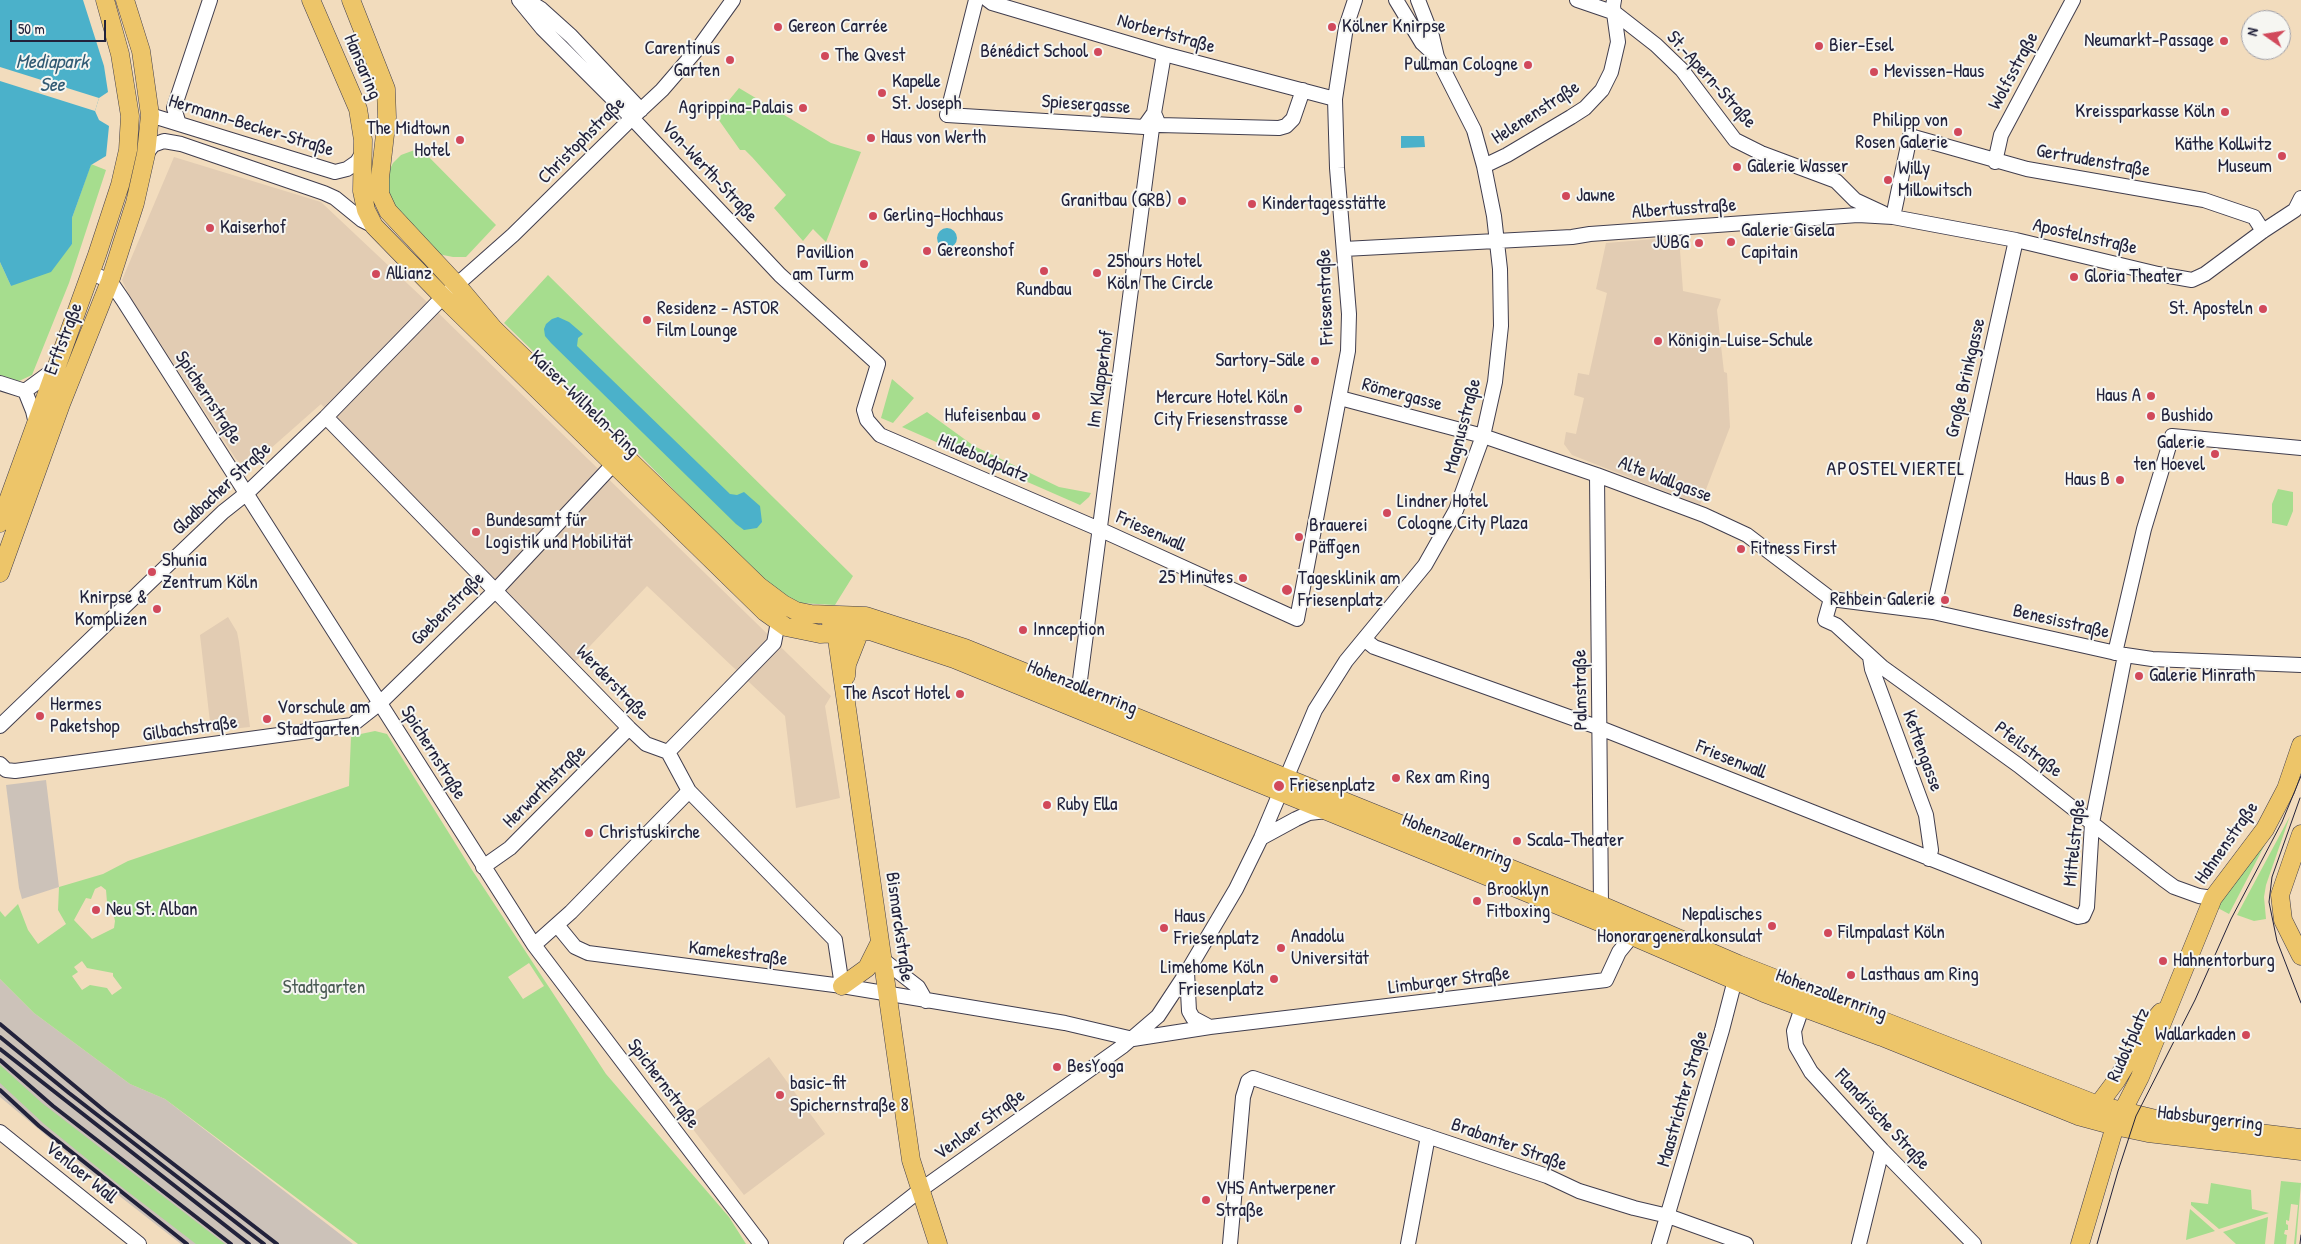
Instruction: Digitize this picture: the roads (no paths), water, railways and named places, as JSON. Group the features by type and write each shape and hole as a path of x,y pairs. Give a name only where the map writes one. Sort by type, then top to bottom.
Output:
{"main road":[{"name":"Erftstraße","path":"0,523 91,273 120,186 128,150 130,116 120,54 105,0"},
{"name":"Erftstraße","path":"0,573 61,404 110,281 135,202 146,154 150,115 141,51 125,0"},
{"name":"Hansaring","path":"311,0 358,109 362,125 363,152"},
{"name":"Hansaring","path":"351,0 386,89 388,102 383,154"},
{"name":"Kaiser-Wilhelm-Ring","path":"363,152 362,191 366,210 374,226 444,296 772,598 796,611 826,615 845,614"},
{"name":"Kaiser-Wilhelm-Ring","path":"383,154 380,194 384,206 457,285 494,329 778,622 793,629 828,633"},
{"name":"Hohenzollernring","path":"845,614 866,616 884,621 965,648 1077,701 1283,785 1600,905 1738,964 2098,1105 2118,1119"},
{"name":"Bismarckstraße","path":"826,615 828,633 845,696 910,1160 919,1192 938,1244"},
{"path":"845,696 847,664 860,631"},
{"name":"Hohenzollernring","path":"828,633 870,631 1077,701"},
{"name":"Hahnenstraße","path":"2211,903 2266,829 2286,789 2301,745"},
{"name":"Hohenzollernring","path":"1283,785 1327,811 1802,1008 1882,1036 2078,1116 2118,1119"},
{"path":"2301,834 2280,895 2283,920 2301,956"},
{"name":"Rudolfplatz","path":"2080,1244 2118,1119 2140,1077 2211,903"},
{"path":"842,986 867,968 881,950"},
{"name":"Rudolfplatz","path":"2098,1105 2116,1081 2136,1046 2149,1026 2160,1014 2181,979"},
{"name":"Habsburgerring","path":"2118,1119 2301,1138"},
{"name":"Habsburgerring","path":"2118,1119 2170,1136 2301,1151"}],"street":[{"path":"180,124 174,108 210,0"},
{"name":"Von-Werth-Straße","path":"519,0 542,28 636,114"},
{"name":"Von-Werth-Straße","path":"527,0 541,9 571,36 636,114 780,275 878,364 864,410"},
{"name":"Christophstraße","path":"444,296 513,236 662,90 700,46 733,0"},
{"name":"Spiesergasse","path":"976,0 947,115 1144,127 1154,112"},
{"name":"Norbertstraße","path":"988,0 992,4 1164,54 1335,99"},
{"name":"Friesenstraße","path":"1297,619 1348,351 1349,314 1336,152 1335,99 1346,27 1355,0"},
{"name":"Magnusstraße","path":"1396,0 1422,43 1437,57"},
{"name":"Magnusstraße","path":"1283,785 1315,710 1338,672 1413,582 1440,541 1456,510 1483,436 1495,382 1501,326 1501,295 1497,240 1484,166 1474,130 1437,57 1432,36 1418,0"},
{"name":"St.-Apern-Straße","path":"1577,0 1614,6 1678,65 1735,140 1836,181 1848,191"},
{"name":"Wolfsstraße","path":"1996,156 2001,135 2074,0"},
{"name":"Helenenstraße","path":"1484,166 1507,155 1585,108 1602,90 1611,72 1618,42 1614,6"},
{"name":"Im Klapperhof","path":"1077,701 1154,112 1164,54"},
{"name":"Spiesergasse","path":"1154,112 1159,125 1279,128 1286,126 1293,119 1303,90"},
{"name":"Hermann-Becker-Straße","path":"150,115 335,172 348,168 357,162 363,152"},
{"name":"Gertrudenstraße","path":"1893,217 1910,136 2105,184 2204,200 2254,217 2263,230"},
{"name":"Hermann-Becker-Straße","path":"146,154 153,145 164,141 181,144 330,196 362,220 374,226"},
{"path":"1848,191 1848,216"},
{"name":"Apostelnstraße","path":"1848,191 1855,200 1893,217"},
{"name":"Apostelnstraße","path":"1848,216 1893,217 2016,240 2158,274 2192,280 2205,274 2263,230 2296,210 2301,198"},
{"name":"Albertusstraße","path":"1344,249 1572,237 1612,232 1848,216"},
{"name":"Große Brinkgasse","path":"1933,612 2016,240"},
{"path":"91,273 110,281"},
{"name":"Spichernstraße","path":"110,281 534,945 761,1244"},
{"name":"Gladbacher Straße","path":"0,726 223,512 247,493 444,296"},
{"path":"25,391 55,369"},
{"path":"0,383 25,391"},
{"path":"25,391 36,424"},
{"name":"Römergasse","path":"1340,398 1483,436"},
{"name":"Hildeboldplatz","path":"864,410 867,420 880,435 1099,529"},
{"name":"Werderstraße","path":"326,416 629,728 646,744 668,752"},
{"name":"Alte Wallgasse","path":"1483,436 1597,475 1734,528 1831,599"},
{"name":"Mittelstraße","path":"2083,916 2087,907 2092,823 2120,654 2144,529 2172,436 2301,448"},
{"name":"Goebenstraße","path":"380,703 495,591 619,458"},
{"name":"Palmstraße","path":"1597,475 1600,905"},
{"name":"Friesenwall","path":"1099,529 1297,619"},
{"name":"Benesisstraße","path":"1831,599 1933,612 2120,654 2152,659 2301,665"},
{"name":"Pfeilstraße","path":"1831,599 1825,620 1836,625 1870,657 2018,765 2092,823 2109,839 2162,879 2211,903"},
{"path":"778,622 774,643 668,752 689,791 835,940 842,986"},
{"name":"Friesenwall","path":"1364,639 1374,647 1600,728 2078,917 2083,916"},
{"name":"Kettengasse","path":"1870,657 1872,669 1926,815 1931,850 1929,859"},
{"name":"Gilbachstraße","path":"0,764 6,770 15,771 352,726 380,703"},
{"name":"Herwarthstraße","path":"483,867 510,848 629,728"},
{"path":"1133,1038 1158,1016 1187,972 1236,889 1261,838 1283,785"},
{"path":"534,945 557,925 689,791"},
{"path":"1261,838 1296,819 1309,814 1327,811"},
{"name":"Kamekestraße","path":"557,925 575,947 588,953 842,986 887,995 1065,1023 1133,1038"},
{"path":"1632,936 1638,932 1664,933"},
{"name":"Limburger Straße","path":"1133,1038 1210,1027 1606,980 1619,952 1632,936"},
{"path":"881,950 918,987 926,1001"},
{"name":"Maastrichter Straße","path":"1659,1244 1722,1030 1738,964"},
{"path":"1187,972 1189,1011 1193,1018 1210,1027"},
{"name":"Flandrische Straße","path":"1802,1008 1794,1031 1796,1046 1811,1072 1882,1150 1974,1244"},
{"name":"Venloer Straße","path":"851,1244 919,1192 1133,1038"},
{"name":"Brabanter Straße","path":"1230,1244 1243,1097 1248,1081 1253,1078 1547,1176 1579,1191 1668,1216 1746,1244"},
{"name":"Venloer Wall","path":"0,1132 140,1244"},
{"path":"1408,1244 1428,1136"},
{"path":"1859,1244 1882,1150"}],"water":[{"name":"Mediapark See","path":"0,0 83,0 104,66 108,92 99,98 95,111 99,120 109,126 106,156 91,165 72,218 72,244 51,272 11,286 0,262"},
{"path":"1401,136 1424,136 1425,147 1401,148"},
{"path":"947,228 954,231 957,238 954,245 947,248 940,245 937,238 940,231"},
{"path":"558,317 569,322 583,334 578,338 577,346 730,494 737,495 744,492 760,506 762,522 757,528 744,530 736,524 551,343 545,336 544,329 546,324"}],"tram line":[{"path":"2097,1244 2136,1116 2195,1000 2231,919 2282,822 2301,776"},
{"path":"2300,798 2272,877 2269,902 2277,941 2301,1003"},
{"path":"2300,1244 2301,1235"}],"railway":[{"path":"0,1024 106,1112 277,1244"},
{"path":"0,1037 264,1244"},
{"path":"0,1049 249,1244"},
{"path":"0,1060 53,1106 231,1244"},
{"path":"0,1090 39,1126 187,1244"}],"place":[{"name":"Gereon Carrée","path":"778,27"},
{"name":"Kölner Knirpse","path":"1332,27"},
{"name":"Neumarkt-Passage","path":"2224,41"},
{"name":"Bier-Esel","path":"1819,46"},
{"name":"Bénédict School","path":"1098,52"},
{"name":"The Qvest","path":"825,56"},
{"name":"Carentinus Garten","path":"730,60"},
{"name":"Pullman Cologne","path":"1528,65"},
{"name":"Mevissen-Haus","path":"1874,72"},
{"name":"Kapelle St. Joseph","path":"882,93"},
{"name":"Agrippina-Palais","path":"803,108"},
{"name":"Kreissparkasse Köln","path":"2225,112"},
{"name":"Philipp von Rosen Galerie","path":"1958,132"},
{"name":"Haus von Werth","path":"871,138"},
{"name":"The Midtown Hotel","path":"460,140"},
{"name":"Käthe Kollwitz Museum","path":"2282,156"},
{"name":"Galerie Wasser","path":"1737,167"},
{"name":"Willy Millowitsch","path":"1888,180"},
{"name":"Jawne","path":"1566,196"},
{"name":"Granitbau (GRB)","path":"1182,201"},
{"name":"Kindertagesstätte","path":"1252,204"},
{"name":"Gerling-Hochhaus","path":"873,216"},
{"name":"Kaiserhof","path":"210,228"},
{"name":"Galerie Gisela Capitain","path":"1731,242"},
{"name":"JUBG","path":"1699,243"},
{"name":"Gereonshof","path":"927,251"},
{"name":"Pavillion am Turm","path":"864,264"},
{"name":"Rundbau","path":"1044,271"},
{"name":"25hours Hotel Köln The Circle","path":"1097,273"},
{"name":"Allianz","path":"376,274"},
{"name":"Gloria Theater","path":"2074,277"},
{"name":"St. Aposteln","path":"2263,309"},
{"name":"Residenz - ASTOR Film Lounge","path":"647,320"},
{"name":"Königin-Luise-Schule","path":"1658,341"},
{"name":"Sartory-Säle","path":"1315,361"},
{"name":"Haus A","path":"2151,396"},
{"name":"Mercure Hotel Köln City Friesenstrasse","path":"1298,409"},
{"name":"Hufeisenbau","path":"1036,416"},
{"name":"Bushido","path":"2151,416"},
{"name":"Galerie ten Hoevel","path":"2215,454"},
{"name":"Haus B","path":"2120,480"},
{"name":"Lindner Hotel Cologne City Plaza","path":"1387,513"},
{"name":"Bundesamt für Logistik und Mobilität","path":"476,532"},
{"name":"Brauerei Päffgen","path":"1299,537"},
{"name":"Fitness First","path":"1741,549"},
{"name":"Shunia Zentrum Köln","path":"152,572"},
{"name":"25 Minutes","path":"1243,578"},
{"name":"Tagesklinik am Friesenplatz","path":"1287,590"},
{"name":"Rehbein Galerie","path":"1945,600"},
{"name":"Knirpse & Komplizen","path":"157,609"},
{"name":"Innception","path":"1023,630"},
{"name":"Galerie Minrath","path":"2139,676"},
{"name":"The Ascot Hotel","path":"960,694"},
{"name":"Hermes Paketshop","path":"40,716"},
{"name":"Vorschule am Stadtgarten","path":"267,719"},
{"name":"Rex am Ring","path":"1396,778"},
{"name":"Friesenplatz","path":"1279,786"},
{"name":"Ruby Ella","path":"1047,805"},
{"name":"Christuskirche","path":"589,833"},
{"name":"Scala-Theater","path":"1517,841"},
{"name":"Brooklyn Fitboxing","path":"1477,901"},
{"name":"Neu St. Alban","path":"96,910"},
{"name":"Nepalisches Honorargeneralkonsulat","path":"1772,926"},
{"name":"Haus Friesenplatz","path":"1164,928"},
{"name":"Filmpalast Köln","path":"1828,933"},
{"name":"Anadolu Universität","path":"1281,948"},
{"name":"Hahnentorburg","path":"2163,961"},
{"name":"Lasthaus am Ring","path":"1851,975"},
{"name":"Limehome Köln Friesenplatz","path":"1274,979"},
{"name":"Wallarkaden","path":"2246,1035"},
{"name":"BesYoga","path":"1057,1067"},
{"name":"basic-fit Spichernstraße 8","path":"780,1095"},
{"name":"VHS Antwerpener Straße","path":"1206,1200"}],"district":[{"name":"APOSTELVIERTEL","path":"1896,470"}],"park label":[{"name":"Stadtgarten","path":"324,988"}]}
